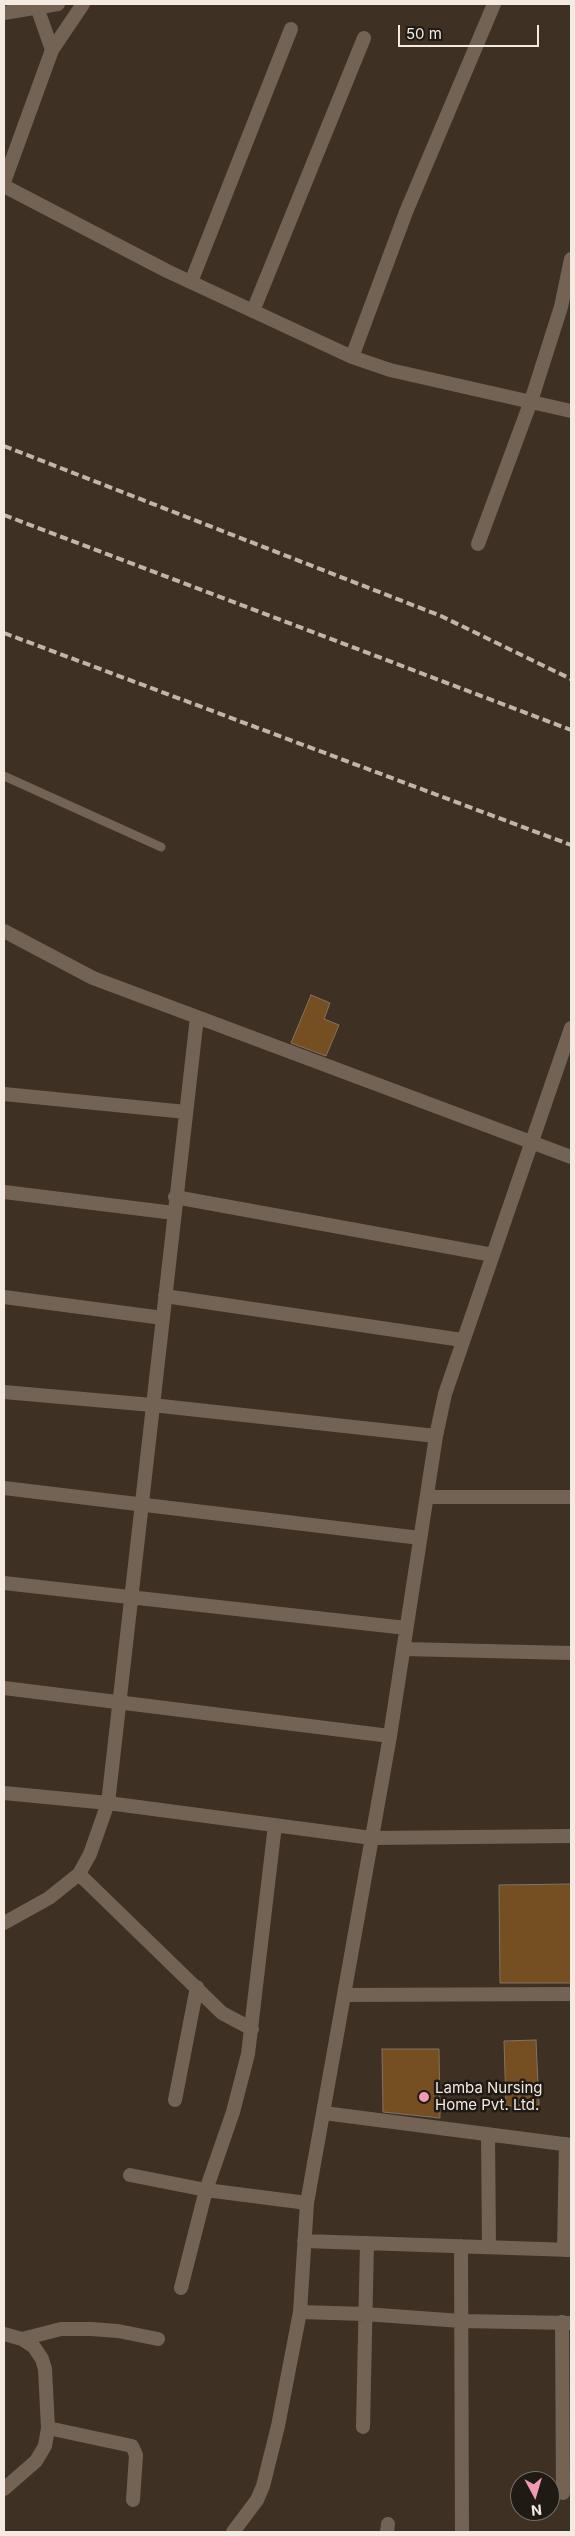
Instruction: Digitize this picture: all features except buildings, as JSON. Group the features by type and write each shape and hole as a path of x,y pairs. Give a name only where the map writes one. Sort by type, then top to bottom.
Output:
{"street":[{"path":"4,13 58,4"},
{"path":"4,182 52,50 83,4"},
{"path":"352,357 406,212 494,4"},
{"path":"37,7 52,50"},
{"path":"191,282 291,29"},
{"path":"253,311 364,38"},
{"path":"4,186 191,282 352,357 390,370 571,411"},
{"path":"478,544 531,401 561,307 571,259"},
{"path":"4,932 93,978 571,1157"},
{"path":"4,1923 49,1898 79,1874 90,1854 108,1803 197,1017"},
{"path":"233,2532 257,2500 263,2486 278,2426 300,2312 307,2203 390,1736 436,1436 445,1394 462,1340 571,1028"},
{"path":"4,1094 186,1112"},
{"path":"4,1192 174,1213"},
{"path":"176,1197 493,1254"},
{"path":"165,1296 462,1340"},
{"path":"4,1297 163,1318"},
{"path":"4,1392 152,1405 436,1436"},
{"path":"4,1488 420,1538"},
{"path":"427,1497 571,1497"},
{"path":"4,1583 406,1628"},
{"path":"403,1649 571,1653"},
{"path":"4,1688 390,1736"},
{"path":"4,1793 108,1803 372,1838 571,1836"},
{"path":"181,2288 206,2190 233,2112 252,2029 275,1825"},
{"path":"79,1874 222,2013 252,2029"},
{"path":"175,2100 197,1987"},
{"path":"344,1995 571,1994"},
{"path":"304,2240 568,2250 569,2144 324,2113"},
{"path":"488,2134 489,2248"},
{"path":"130,2175 206,2190 307,2203"},
{"path":"363,2427 367,2243"},
{"path":"460,2246 463,2434 462,2532"},
{"path":"300,2312 365,2314 461,2321 566,2323 563,2493"},
{"path":"22,2340 60,2329 118,2331 158,2339"},
{"path":"4,2334 22,2340 34,2347 42,2359 45,2369 48,2428 45,2446 36,2460 4,2489"},
{"path":"48,2428 132,2446 136,2455 133,2500"}],"lane":[{"path":"4,776 161,847"}],"railway":[{"path":"4,446 441,616 571,679"},
{"path":"4,515 571,730"},
{"path":"4,633 571,845"}],"place":[{"name":"Lamba Nursing Home Pvt. Ltd.","path":"424,2097"}]}
